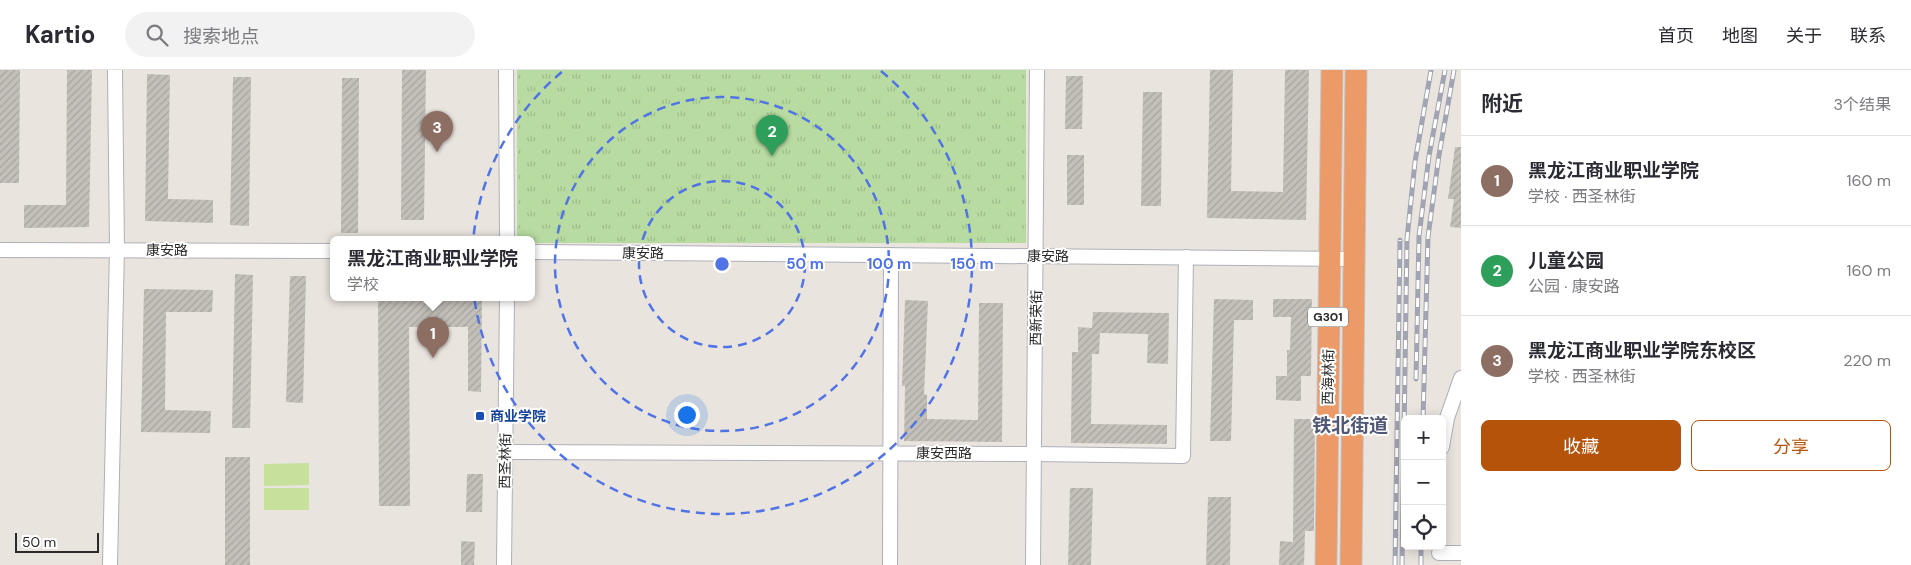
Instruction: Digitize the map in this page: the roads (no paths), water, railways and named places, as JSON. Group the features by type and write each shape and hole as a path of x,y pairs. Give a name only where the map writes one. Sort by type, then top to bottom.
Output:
{"highway":[{"name":"西海林街","path":"1326,565 1332,70"},
{"name":"西海林街","path":"1351,565 1356,70"}],"street":[{"path":"110,565 117,249 115,70"},
{"path":"506,70 507,236"},
{"name":"西新荣街","path":"1033,565 1037,256 1037,70"},
{"name":"康安路","path":"0,250 330,251"},
{"name":"康安路","path":"535,252 1354,259"},
{"path":"890,565 891,255"},
{"name":"康安西路","path":"505,452 1183,456 1186,257"},
{"name":"西圣林街","path":"504,565 506,301"},
{"path":"1446,424 1461,378"},
{"path":"1439,555 1461,553"}],"railway":[{"path":"1402,565 1407,239 1415,162 1431,70"},
{"path":"1416,379 1419,236 1429,156 1445,70"},
{"path":"1423,415 1428,237 1439,155 1454,70"},
{"path":"1395,565 1400,240"},
{"path":"1421,550 1421,565"}],"place":[{"name":"黑龙江商业职业学院东校区","path":"437,152"},
{"name":"儿童公园","path":"772,156"},
{"name":"黑龙江商业职业学院","path":"433,358"},
{"name":"商业学院","path":"480,416"}],"district":[{"name":"铁北街道","path":"1350,425"}]}
